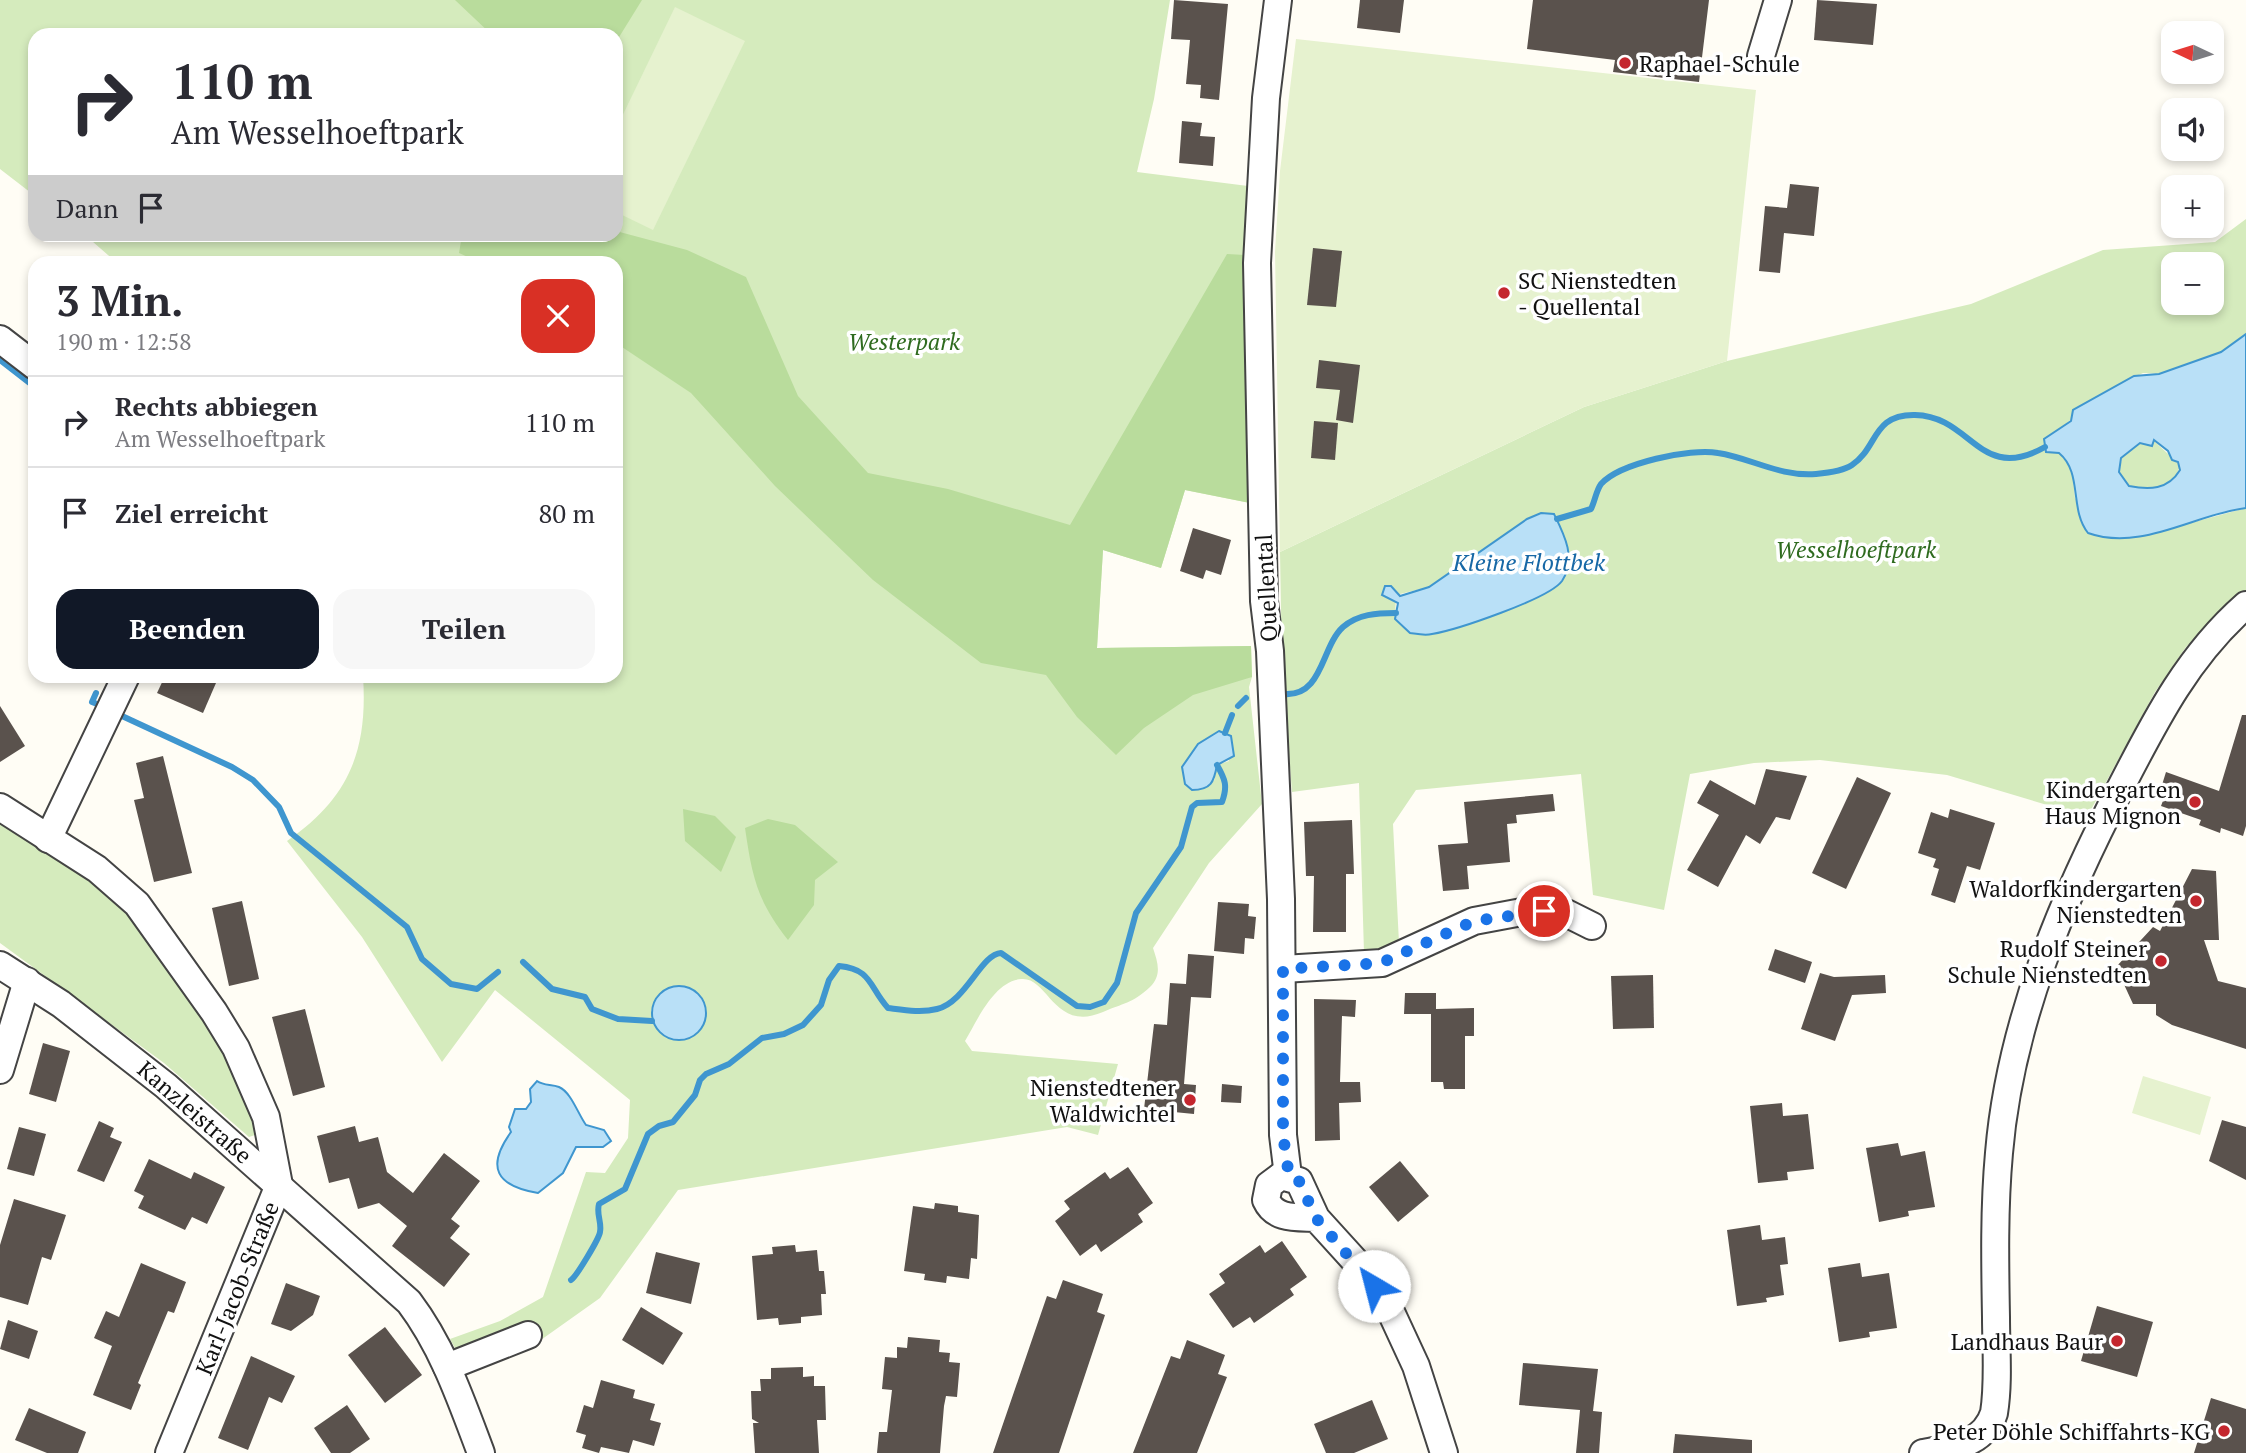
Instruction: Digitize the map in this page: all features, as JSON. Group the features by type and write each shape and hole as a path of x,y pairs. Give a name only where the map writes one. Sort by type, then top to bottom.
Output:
{"street":[{"name":"Quellental","path":"1278,0 1266,98 1257,263 1264,601 1270,651 1283,969 1283,1135 1289,1176 1299,1181 1316,1218 1356,1262 1391,1312 1416,1366 1444,1453"},
{"path":"1761,56 1778,0"},
{"path":"0,339 28,361"},
{"path":"1923,1453 1968,1443 1982,1436 1994,1413 1996,1194 2005,1096 2033,993 2067,900 2107,813 2166,699 2209,641 2246,605"},
{"path":"48,839 124,683"},
{"name":"Karl-Jacob-Straße","path":"0,807 97,869 137,904 195,983 236,1048 255,1086 266,1117 279,1185 169,1453"},
{"path":"1283,969 1381,963 1474,921 1522,912 1566,913 1592,926"},
{"name":"Kanzleistraße","path":"0,965 114,1043 279,1185 408,1302 433,1338 481,1453"},
{"path":"0,1070 27,981"},
{"path":"1289,1176 1281,1176 1269,1185 1266,1200 1270,1207 1286,1216 1316,1218"},
{"path":"447,1367 528,1335"}],"green space":[{"name":"Westerpark","path":"0,0 1170,0 1154,99 1137,172 1248,186 1250,503 1185,490 1161,568 1103,550 1097,648 1251,646 1252,677 1249,687 1262,804 1209,863 1153,948 1158,973 1144,993 1103,1012 1087,1016 1073,1015 1063,1010 1030,980 1011,981 987,1003 965,1041 972,1051 1118,1064 1098,1135 1067,1127 678,1190 600,1298 538,1342 466,1368 450,1339 500,1321 543,1297 586,1172 605,1173 628,1138 630,1100 495,990 442,1062 362,937 287,841 326,808 340,790 350,770 362,727 363,683 623,683 623,256 109,256 93,242 623,242 623,28 28,28 28,191 0,169","holes":["1219,731 1229,761 1217,765 1214,781 1198,744","681,988 704,1024 692,1035 651,1011 660,994"]},
{"path":"455,0 642,0 623,31 623,28 485,28"},
{"path":"675,7 745,41 653,230 623,215 623,115"},
{"name":"SC Nienstedten - Quellental","path":"1296,39 1756,90 1727,361 1584,407 1280,552 1275,252 1280,171"},
{"name":"Wesselhoeftpark","path":"2246,219 2246,334 2221,352 2159,374 2143,373 2104,392 2062,427 2059,453 2072,469 2075,498 2104,537 2146,535 2246,508 2246,591 2186,647 2155,692 2087,817 1947,775 1820,760 1754,763 1690,774 1664,910 1593,895 1581,774 1416,790 1393,824 1399,943 1364,953 1359,783 1292,792 1282,668 1280,552 1584,407 1727,361 1971,304 2103,250 2215,242 2224,238","holes":["1527,519 1533,599 1430,635 1410,634 1395,619 1396,595 1429,587"]},
{"path":"623,233 687,250 746,277 798,396 868,473 948,489 1070,525 1227,254 1245,255 1250,503 1185,490 1161,568 1103,550 1097,648 1251,646 1252,677 1193,695 1144,728 1116,755 1077,717 1046,675 981,663 873,580 775,486 691,393 623,348 623,256 466,256 459,253 461,242 623,242"},
{"path":"2153,440 2180,465 2177,473 2167,484 2153,488 2129,486 2119,472 2122,458 2140,443"},
{"path":"683,809 715,816 736,837 721,872 685,841"},
{"path":"768,819 795,825 838,862 815,880 814,905 788,940 769,913 758,887 745,828"},
{"path":"0,822 85,872 124,905 222,1039 260,1129 255,1135 249,1137 164,1063 0,943"},
{"path":"2143,1076 2211,1097 2200,1135 2132,1113"}],"water":[{"path":"2246,334 2246,508 2148,535 2108,538 2088,533 2079,513 2071,471 2059,453 2046,452 2044,439 2071,421 2073,410 2134,376 2159,374 2221,352","holes":["2154,440 2168,451 2172,460 2178,462 2180,470 2164,485 2151,488 2129,486 2119,472 2121,458 2140,443 2152,446"]},
{"name":"Kleine Flottbek","path":"1541,513 1554,514 1569,555 1566,573 1554,588 1501,613 1429,635 1410,633 1395,619 1398,603 1382,595 1385,586 1391,586 1400,596 1429,587 1527,519"},
{"path":"1219,731 1231,736 1234,756 1217,765 1213,780 1207,787 1192,790 1185,784 1182,767 1198,744"},
{"path":"679,986 698,994 706,1013 698,1032 679,1040 660,1032 652,1013 660,994"},
{"path":"537,1081 563,1090 571,1098 586,1125 604,1130 611,1141 603,1147 576,1147 563,1173 538,1193 513,1186 499,1173 497,1165 498,1156 511,1132 509,1127 515,1109 526,1109 531,1102 530,1089"}],"building":[{"path":"1174,0 1228,4 1219,100 1200,98 1201,85 1186,84 1190,40 1171,39"},
{"path":"1360,0 1404,0 1400,33 1357,28"},
{"path":"1533,0 1709,0 1699,82 1613,72 1615,60 1527,49"},
{"path":"1817,0 1877,4 1873,45 1814,40"},
{"path":"1182,121 1202,123 1200,136 1215,137 1213,166 1179,163"},
{"path":"1790,184 1819,187 1814,236 1784,233 1780,273 1759,271 1765,206 1787,208"},
{"path":"1313,248 1342,251 1336,307 1307,305"},
{"path":"1319,360 1360,365 1353,423 1336,420 1340,390 1316,388"},
{"path":"1314,421 1338,423 1335,460 1311,458"},
{"path":"1193,528 1231,540 1221,575 1206,570 1203,579 1180,571"},
{"path":"162,683 216,683 203,713 157,693"},
{"path":"0,706 25,746 0,762"},
{"path":"2242,715 2246,715 2246,826 2243,836 2221,828 2220,833 2199,825 2201,820 2161,806 2167,790 2161,788 2166,772 2219,791"},
{"path":"163,756 192,873 154,882 134,800 144,798 136,763"},
{"path":"1766,769 1807,776 1790,820 1776,817 1760,844 1746,835 1718,887 1687,870 1719,815 1697,803 1710,780 1755,805"},
{"path":"1857,777 1891,793 1846,889 1812,873"},
{"path":"1553,794 1555,811 1516,815 1517,823 1507,824 1510,862 1467,866 1469,889 1443,891 1438,845 1468,843 1464,802"},
{"path":"1950,809 1995,823 1980,870 1967,866 1955,903 1931,895 1939,869 1933,867 1936,859 1918,853 1931,812 1948,818"},
{"path":"1352,820 1354,874 1346,874 1346,932 1313,932 1314,876 1306,876 1304,822"},
{"path":"2192,869 2216,871 2219,940 2204,940 2218,981 2246,988 2246,1049 2172,1025 2156,1015 2156,1004 2133,1004 2116,967 2153,927 2160,931"},
{"path":"242,901 259,979 229,986 212,908"},
{"path":"1218,902 1249,904 1248,916 1256,917 1254,939 1245,938 1244,954 1214,951"},
{"path":"1775,949 1812,962 1805,983 1768,970"},
{"path":"1188,954 1214,956 1211,998 1191,997 1184,1084 1196,1085 1194,1114 1144,1109 1154,1024 1167,1025 1170,983 1186,984"},
{"path":"1820,973 1834,977 1885,975 1886,993 1852,995 1835,1041 1801,1029"},
{"path":"1653,975 1654,1028 1613,1029 1611,976"},
{"path":"1405,993 1436,993 1436,1009 1474,1008 1474,1036 1465,1036 1465,1089 1444,1089 1443,1082 1431,1082 1431,1014 1404,1014"},
{"path":"1314,999 1356,1000 1355,1017 1342,1016 1340,1082 1360,1082 1361,1102 1339,1103 1340,1140 1315,1141"},
{"path":"305,1009 325,1087 293,1096 272,1017"},
{"path":"43,1043 70,1051 56,1102 29,1094"},
{"path":"1222,1084 1242,1086 1241,1103 1221,1102"},
{"path":"1782,1103 1783,1116 1808,1114 1814,1169 1787,1172 1788,1180 1758,1183 1750,1106"},
{"path":"2222,1120 2246,1127 2246,1180 2209,1161"},
{"path":"99,1121 114,1128 110,1137 122,1142 104,1182 77,1171"},
{"path":"355,1126 359,1142 378,1137 387,1172 413,1193 444,1153 480,1181 451,1219 460,1226 450,1238 470,1254 444,1287 392,1246 407,1226 379,1203 358,1209 349,1178 329,1183 317,1136"},
{"path":"19,1127 46,1134 34,1176 7,1169"},
{"path":"1898,1143 1901,1156 1925,1151 1935,1207 1908,1211 1909,1216 1879,1222 1866,1148"},
{"path":"149,1159 191,1179 194,1172 225,1187 207,1224 192,1217 185,1230 138,1208 144,1196 134,1191"},
{"path":"1400,1161 1429,1196 1398,1222 1369,1187"},
{"path":"1128,1167 1153,1203 1138,1214 1143,1222 1101,1252 1096,1244 1080,1256 1055,1221 1070,1209 1064,1201 1105,1172 1110,1179"},
{"path":"14,1199 66,1215 51,1260 42,1257 28,1305 0,1297 0,1245"},
{"path":"935,1203 958,1206 958,1212 979,1215 977,1259 971,1258 969,1279 947,1276 946,1283 924,1280 925,1274 904,1271 913,1206 934,1209"},
{"path":"1760,1225 1762,1240 1785,1237 1788,1264 1780,1265 1784,1295 1766,1298 1767,1302 1737,1306 1727,1230"},
{"path":"1282,1241 1307,1277 1290,1289 1294,1295 1254,1323 1250,1317 1233,1328 1209,1294 1225,1283 1219,1274 1260,1245 1265,1253"},
{"path":"795,1245 796,1252 817,1250 819,1271 824,1271 826,1294 821,1294 822,1315 801,1317 801,1323 779,1325 778,1318 757,1320 752,1256 773,1254 772,1247"},
{"path":"656,1252 700,1263 691,1304 646,1293"},
{"path":"141,1263 186,1282 174,1313 168,1311 138,1383 141,1385 131,1410 93,1395 112,1346 94,1338 106,1311 119,1317"},
{"path":"1860,1263 1862,1277 1889,1273 1897,1328 1869,1332 1870,1337 1839,1342 1828,1268"},
{"path":"1063,1280 1103,1294 1097,1312 1105,1315 1059,1453 993,1453 1047,1296 1056,1299"},
{"path":"286,1283 320,1296 313,1315 291,1331 271,1324"},
{"name":"Landhaus Baur","path":"2097,1306 2153,1322 2137,1377 2081,1361"},
{"path":"641,1307 683,1333 663,1365 622,1340"},
{"path":"8,1320 38,1331 29,1359 0,1349"},
{"path":"385,1327 422,1375 385,1403 348,1355"},
{"path":"908,1337 940,1340 939,1352 950,1353 949,1362 960,1363 957,1397 946,1396 940,1453 877,1453 879,1432 887,1432 892,1390 882,1389 885,1357 897,1358 897,1347 907,1348"},
{"path":"1187,1340 1225,1355 1218,1374 1227,1377 1197,1453 1133,1453 1171,1356 1180,1359"},
{"path":"251,1356 295,1376 282,1403 269,1397 248,1450 218,1438"},
{"path":"1523,1363 1598,1369 1593,1411 1602,1412 1599,1453 1576,1453 1580,1410 1519,1405"},
{"path":"803,1367 803,1377 814,1376 814,1386 825,1386 826,1420 817,1420 819,1453 755,1453 753,1423 759,1423 752,1419 751,1391 761,1391 760,1379 771,1379 771,1368"},
{"path":"601,1380 635,1390 633,1398 655,1404 650,1420 661,1423 654,1446 633,1440 629,1453 601,1447 599,1453 582,1448 586,1435 576,1432 584,1405 593,1408"},
{"name":"Peter Döhle Schiffahrts-KG","path":"2211,1398 2246,1409 2246,1453 2194,1453"},
{"path":"1372,1400 1388,1439 1354,1453 1326,1453 1314,1424"},
{"path":"347,1405 370,1439 350,1453 331,1453 314,1428"},
{"path":"29,1408 86,1432 78,1453 47,1453 15,1440"},
{"path":"1675,1434 1752,1440 1752,1453 1673,1453"}],"waterway":[{"path":"0,360 28,382"},
{"name":"Kleine Flottbek","path":"1557,519 1591,509 1599,487 1610,476 1639,464 1674,455 1718,453 1790,473 1820,474 1840,470 1860,458 1883,426 1901,416 1934,418 1990,453 2005,458 2023,456 2045,447"},
{"name":"Kleine Flottbek","path":"1284,694 1297,693 1307,688 1343,627 1368,615 1396,613"},
{"path":"96,693 92,702 97,704"},
{"name":"Kleine Flottbek","path":"1238,706 1246,698"},
{"name":"Kleine Flottbek","path":"1225,733 1232,715"},
{"path":"122,716 232,767 253,780 279,807 291,833 407,927 422,959 451,984 477,989 498,972"},
{"name":"Kleine Flottbek","path":"571,1280 599,1236 599,1204 625,1189 648,1134 659,1126 673,1122 695,1095 700,1080 706,1074 729,1064 762,1038 784,1034 803,1025 821,1005 829,980 839,966 864,975 888,1008 925,1011 947,1005 987,961 1001,953 1077,1006 1090,1007 1104,1002 1117,983 1136,913 1181,847 1192,807 1197,803 1222,802 1225,783 1217,765"},
{"path":"523,962 552,989 585,997 592,1009 618,1019 652,1021"}],"place":[{"name":"Raphael-Schule","path":"1625,63"},
{"name":"SC Nienstedten - Quellental","path":"1504,293"},
{"name":"Kindergarten Haus Mignon","path":"2195,802"},
{"name":"Waldorfkindergarten Nienstedten","path":"2196,901"},
{"name":"Rudolf Steiner Schule Nienstedten","path":"2161,961"},
{"name":"Nienstedtener Waldwichtel","path":"1190,1100"},
{"name":"Landhaus Baur","path":"2117,1341"},
{"name":"Peter Döhle Schiffahrts-KG","path":"2224,1431"}],"route":[{"path":"1374,1286 1316,1218 1299,1181 1289,1176 1283,1135 1283,969 1359,967 1381,963 1409,953 1474,921 1498,915 1544,911"}]}
